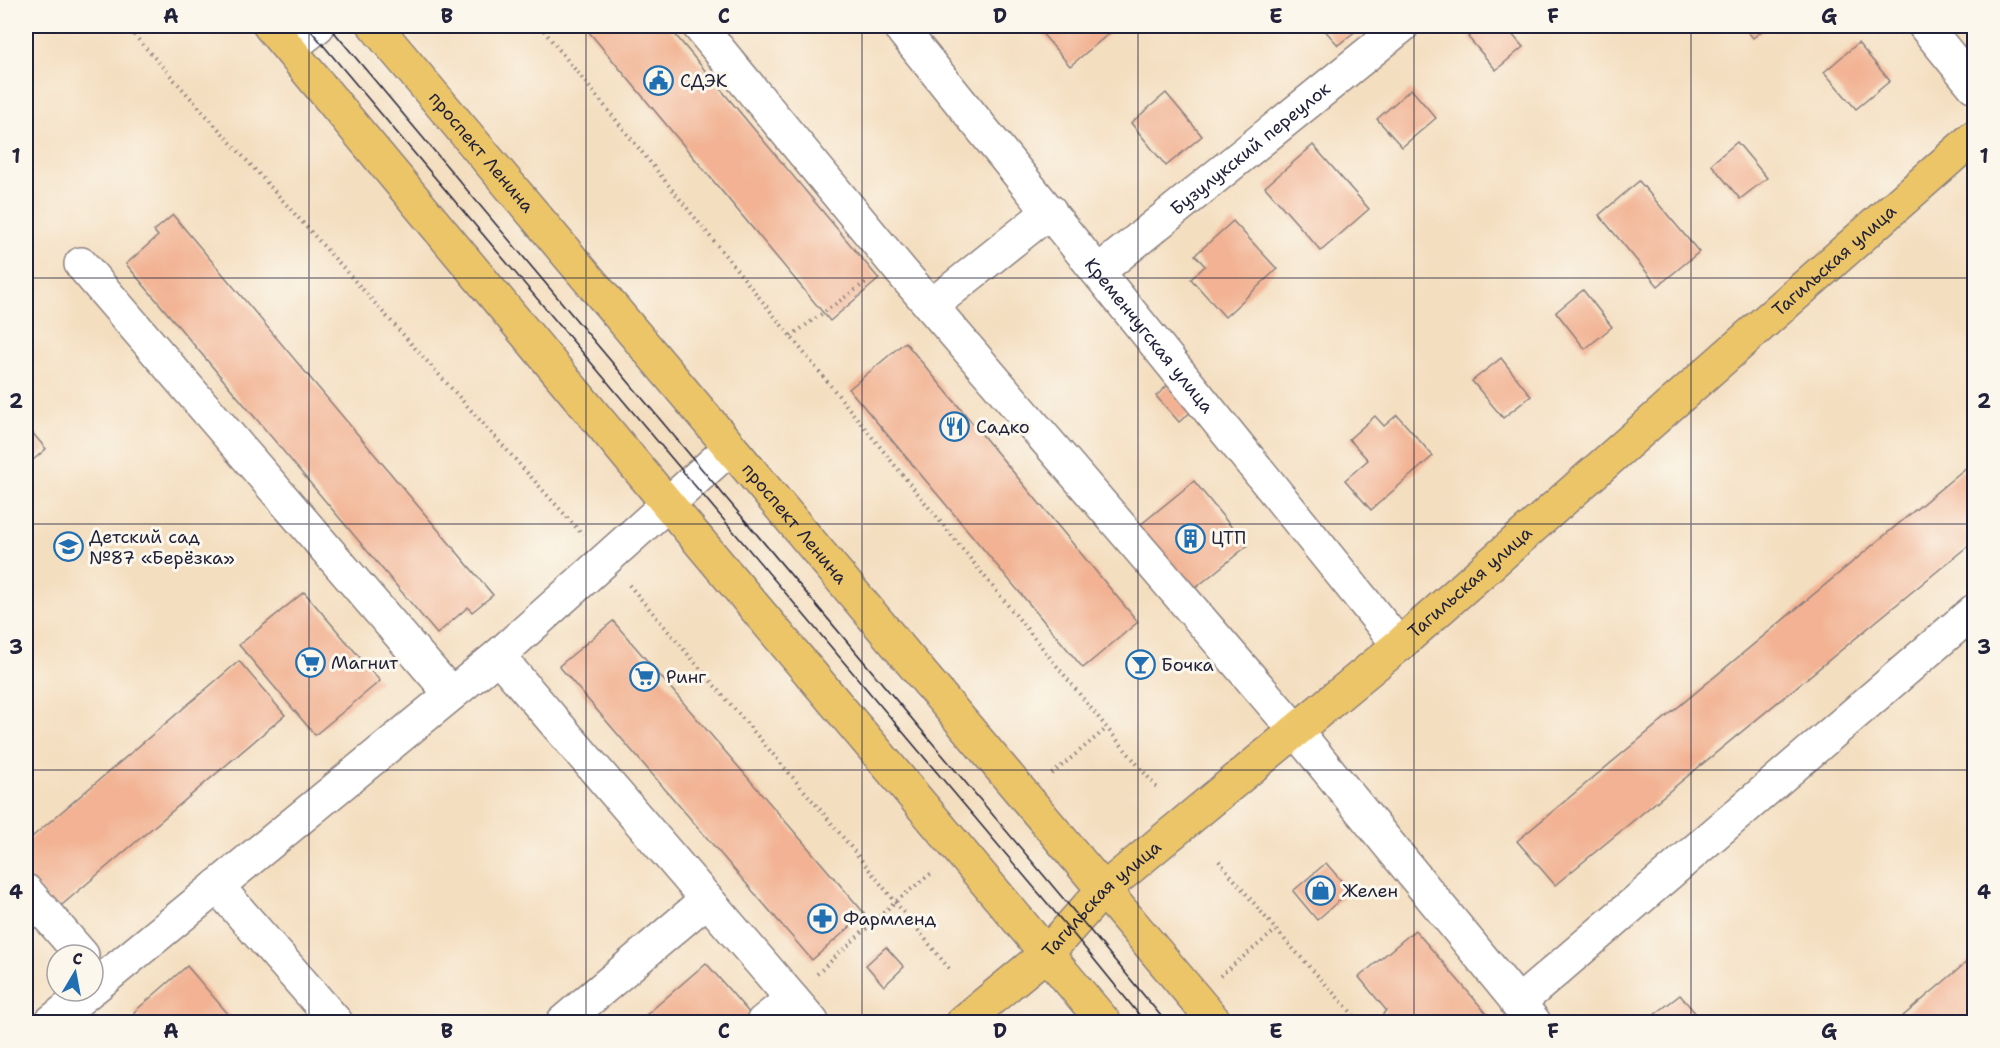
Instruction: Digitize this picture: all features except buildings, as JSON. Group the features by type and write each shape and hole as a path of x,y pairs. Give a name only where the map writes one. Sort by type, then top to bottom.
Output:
{"main road":[{"name":"проспект Ленина","path":"375,26 1215,1023"},
{"path":"280,37 667,503 1104,1023"},
{"name":"Тагильская улица","path":"963,1023 1047,953 1102,891 1400,645 1974,137"}],"street":[{"path":"280,37 318,26"},
{"path":"699,26 931,306 1296,731 1526,1013 1974,611"},
{"name":"Кременчугская улица","path":"898,26 1400,645"},
{"name":"Бузулукский переулок","path":"1098,272 1402,26"},
{"path":"1925,26 1974,86"},
{"path":"931,306 1050,212"},
{"path":"81,264 451,694"},
{"path":"105,974 217,886 498,656 730,448"},
{"path":"498,656 802,1011 763,1023"},
{"path":"217,886 336,1023"},
{"path":"26,891 72,943"},
{"path":"563,1023 707,900"},
{"path":"51,1023 72,1003"}],"path":[{"path":"126,26 625,581 784,767 951,971"},
{"path":"540,26 1158,789"},
{"path":"791,336 894,262"},
{"path":"1047,777 1107,728"},
{"path":"1219,861 1276,930 1360,1023"},
{"path":"802,1011 895,902 938,867"},
{"path":"1217,978 1276,930"}],"tram line":[{"path":"307,26 1145,1022"},
{"path":"329,26 1166,1022"}],"place":[{"name":"СДЭК","path":"659,81"},
{"name":"Садко","path":"955,427"},
{"name":"ЦТП","path":"1190,538"},
{"name":"Детский сад №87 «Берёзка»","path":"68,547"},
{"name":"Магнит","path":"310,663"},
{"name":"Бочка","path":"1140,665"},
{"name":"Ринг","path":"645,677"},
{"name":"Желен","path":"1321,891"},
{"name":"Фармленд","path":"822,919"}]}
